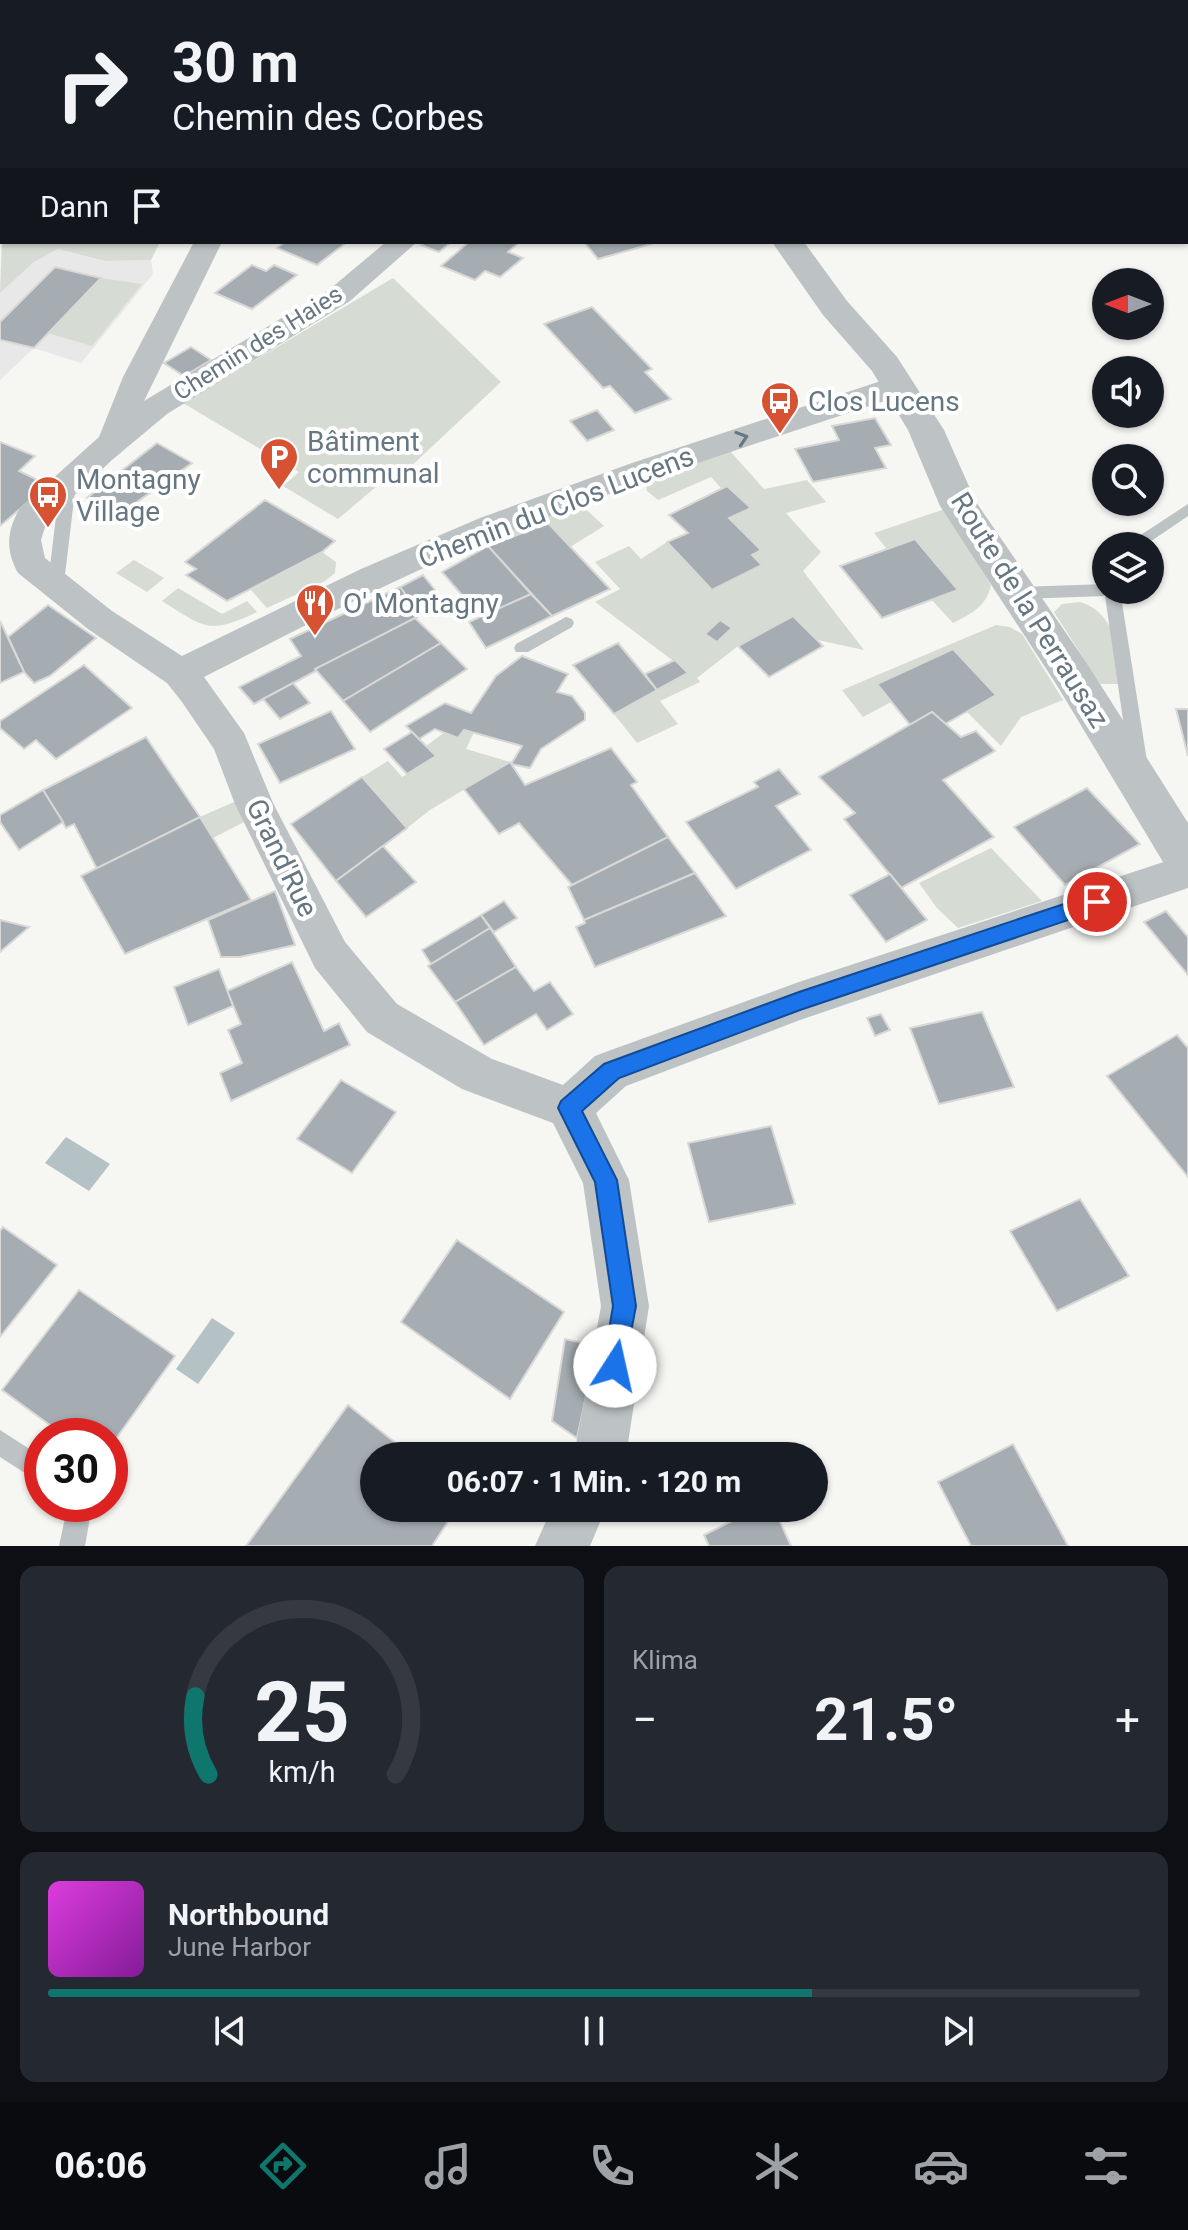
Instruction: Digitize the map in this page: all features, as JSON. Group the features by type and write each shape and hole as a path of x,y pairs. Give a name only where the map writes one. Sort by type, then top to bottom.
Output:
{"street":[{"path":"112,443 138,377 207,244"},
{"name":"Chemin des Haies","path":"29,573 24,540 32,516 112,443 156,407 340,295 401,244"},
{"name":"Route de la Perrausaz","path":"789,244 835,308 885,365 926,430 959,506 1019,593 1188,863"},
{"name":"Chemin du Clos Lucens","path":"180,673 443,546 615,480 898,386"},
{"name":"Grand'Rue","path":"29,573 180,673 231,744 254,804 330,955 382,1018 478,1074 569,1108"},
{"path":"602,1442 625,1306 606,1180 569,1108 611,1071 799,1001 1188,871"},
{"path":"562,1546 573,1522"}],"lane":[{"path":"1153,532 1188,509"},
{"path":"1019,593 1092,591"},
{"path":"1114,604 1143,792"},
{"path":"522,648 566,623"},
{"path":"0,1442 24,1459"},
{"path":"72,1546 77,1522"}],"shaded area":[{"path":"2,244 159,244 151,260 105,261 58,249 34,262 0,293"},
{"path":"58,249 105,261 151,260 153,274 81,363 34,348 0,380 0,293 34,262"},
{"path":"101,278 142,284 92,346 48,333"},
{"path":"393,278 501,382 392,484 384,480 338,519 283,486 299,472 183,403"},
{"path":"730,451 764,489 807,480 826,502 786,513 821,552 803,571 864,650 818,640 792,617 738,646 697,678 700,682 660,701 678,724 637,743 614,714 688,672 595,602 620,589 595,562 629,546 641,559 667,542 712,589 762,565 752,555 761,550 729,518 750,508 727,486 721,488 711,477 658,500 647,491 646,485 652,478"},
{"path":"579,503 604,526 570,547 548,523 488,546 488,539"},
{"path":"945,509 991,585 982,604 953,623 931,599 957,589 916,540 887,549 874,533"},
{"path":"322,552 336,562 335,573 325,581 267,608 251,590"},
{"path":"134,560 164,578 147,592 116,573"},
{"path":"178,588 222,614 247,601 257,612 217,626 198,622 162,601"},
{"path":"1080,602 1092,607 1108,624 1116,646 1118,684 1100,684 1054,612 1062,604"},
{"path":"996,625 1010,627 1022,634 1063,700 1021,717 1001,746 967,712 995,694 953,649 877,684 891,702 863,717 842,690"},
{"path":"464,730 474,732 466,749 510,762 430,810 407,828 362,777 388,761 402,777 436,757 426,746 445,732 458,738"},
{"path":"236,801 246,821 213,838 200,817"},
{"path":"991,848 1042,901 958,928 937,908 919,883"},
{"path":"66,1137 110,1164 89,1191 45,1163"},
{"path":"212,1318 235,1333 198,1384 176,1369"}],"building":[{"path":"282,244 344,244 317,265 277,248"},
{"path":"422,244 449,244 439,252"},
{"path":"467,244 517,244 508,252 523,258 500,277 485,271 475,280 441,266"},
{"path":"586,244 651,244 598,259"},
{"path":"252,265 266,271 274,265 297,275 252,309 215,293"},
{"path":"55,267 101,278 34,348 0,340 0,322"},
{"path":"592,307 652,369 645,372 671,399 635,413 610,386 603,388 544,324"},
{"path":"191,347 211,360 184,376 164,363"},
{"path":"597,410 614,430 587,441 570,421"},
{"path":"875,418 891,445 875,448 886,468 813,482 795,449 839,440 832,426"},
{"path":"0,442 35,456 19,471 48,485 0,526"},
{"path":"157,443 192,463 117,516 87,498"},
{"path":"727,486 751,508 729,518 761,550 752,555 762,565 712,590 667,542 688,533 669,515"},
{"path":"265,500 335,541 322,552 227,601 186,575 196,569 185,562"},
{"path":"548,523 610,589 552,616 488,546"},
{"path":"915,539 958,590 882,618 840,566"},
{"path":"488,546 531,594 481,617 442,572"},
{"path":"423,575 435,590 430,593 441,606 421,615 400,587"},
{"path":"400,587 421,615 254,704 239,687 301,656 290,639"},
{"path":"531,594 552,616 486,648 469,622"},
{"path":"48,605 96,638 50,676 34,683 24,672 8,637"},
{"path":"793,616 823,646 769,677 738,646"},
{"path":"415,618 441,643 343,701 315,669"},
{"path":"720,620 732,628 717,642 705,634"},
{"path":"0,621 24,672 0,683"},
{"path":"441,643 467,669 370,732 343,701"},
{"path":"618,643 657,690 614,714 573,665"},
{"path":"953,649 996,695 945,724 932,712 910,725 877,684"},
{"path":"522,656 568,674 557,692 572,696 585,713 585,720 541,749 530,768 511,764 522,746 464,730 458,738 435,729 419,739 406,726 445,703 471,713 496,676"},
{"path":"675,660 688,673 657,690 645,674"},
{"path":"84,665 132,708 56,759 36,740 24,749 0,728 0,721"},
{"path":"293,683 310,703 280,719 263,699"},
{"path":"1176,709 1188,709 1188,756"},
{"path":"331,711 355,749 280,783 258,744"},
{"path":"932,712 961,737 976,731 995,751 943,780 994,837 901,888 844,819 855,813 819,777"},
{"path":"412,732 436,756 407,774 384,749"},
{"path":"146,737 200,817 97,869 74,824 66,828 43,790"},
{"path":"611,748 637,782 631,785 668,837 572,885 519,823 499,834 464,789 510,762 525,785"},
{"path":"779,769 800,794 776,806 811,850 736,889 686,822 758,787 754,782"},
{"path":"362,777 407,828 336,881 291,824"},
{"path":"1087,788 1140,844 1065,885 1014,827"},
{"path":"43,790 63,822 19,850 0,822 0,815"},
{"path":"200,817 251,900 125,954 81,876"},
{"path":"668,837 695,873 584,920 568,887"},
{"path":"383,846 416,882 366,917 336,881"},
{"path":"695,873 726,916 595,967 576,927 585,923 584,920"},
{"path":"890,874 927,920 886,942 850,895"},
{"path":"275,891 295,945 240,957 221,957 208,920"},
{"path":"504,901 517,918 494,932 481,915"},
{"path":"1166,911 1188,937 1188,975 1144,922"},
{"path":"481,915 490,928 431,964 422,950"},
{"path":"0,920 29,927 0,952"},
{"path":"490,928 516,967 455,1002 428,966"},
{"path":"292,962 324,1031 339,1023 350,1045 231,1101 220,1073 242,1063 228,1030 241,1024 227,991"},
{"path":"516,967 534,991 550,982 573,1014 547,1030 536,1014 484,1045 455,1002"},
{"path":"219,969 233,1006 188,1025 174,987"},
{"path":"982,1012 1014,1087 939,1104 910,1028"},
{"path":"881,1014 890,1030 875,1036 867,1018"},
{"path":"1177,1035 1188,1048 1188,1177 1107,1076"},
{"path":"341,1080 396,1112 352,1173 297,1139"},
{"path":"771,1126 795,1204 709,1222 688,1143"},
{"path":"1080,1199 1129,1276 1057,1311 1010,1231"},
{"path":"3,1227 57,1265 0,1337 0,1231"},
{"path":"457,1240 564,1312 510,1399 401,1322"},
{"path":"79,1290 175,1356 128,1422 128,1418 40,1418 2,1390"},
{"path":"565,1339 597,1346 577,1438 552,1421"},
{"path":"348,1405 394,1442 360,1442 360,1522 448,1522 432,1546 246,1546"},
{"path":"1013,1444 1068,1546 971,1546 938,1482"},
{"path":"730,1522 780,1522 791,1546 709,1546 704,1535"}],"place":[{"name":"Clos Lucens","path":"780,435"},
{"name":"Bâtiment communal","path":"279,491"},
{"name":"Montagny Village","path":"48,529"},
{"name":"O' Montagny","path":"315,637"}],"route":[{"path":"615,1366 625,1306 606,1180 569,1108 611,1071 799,1001 1097,902"}]}
